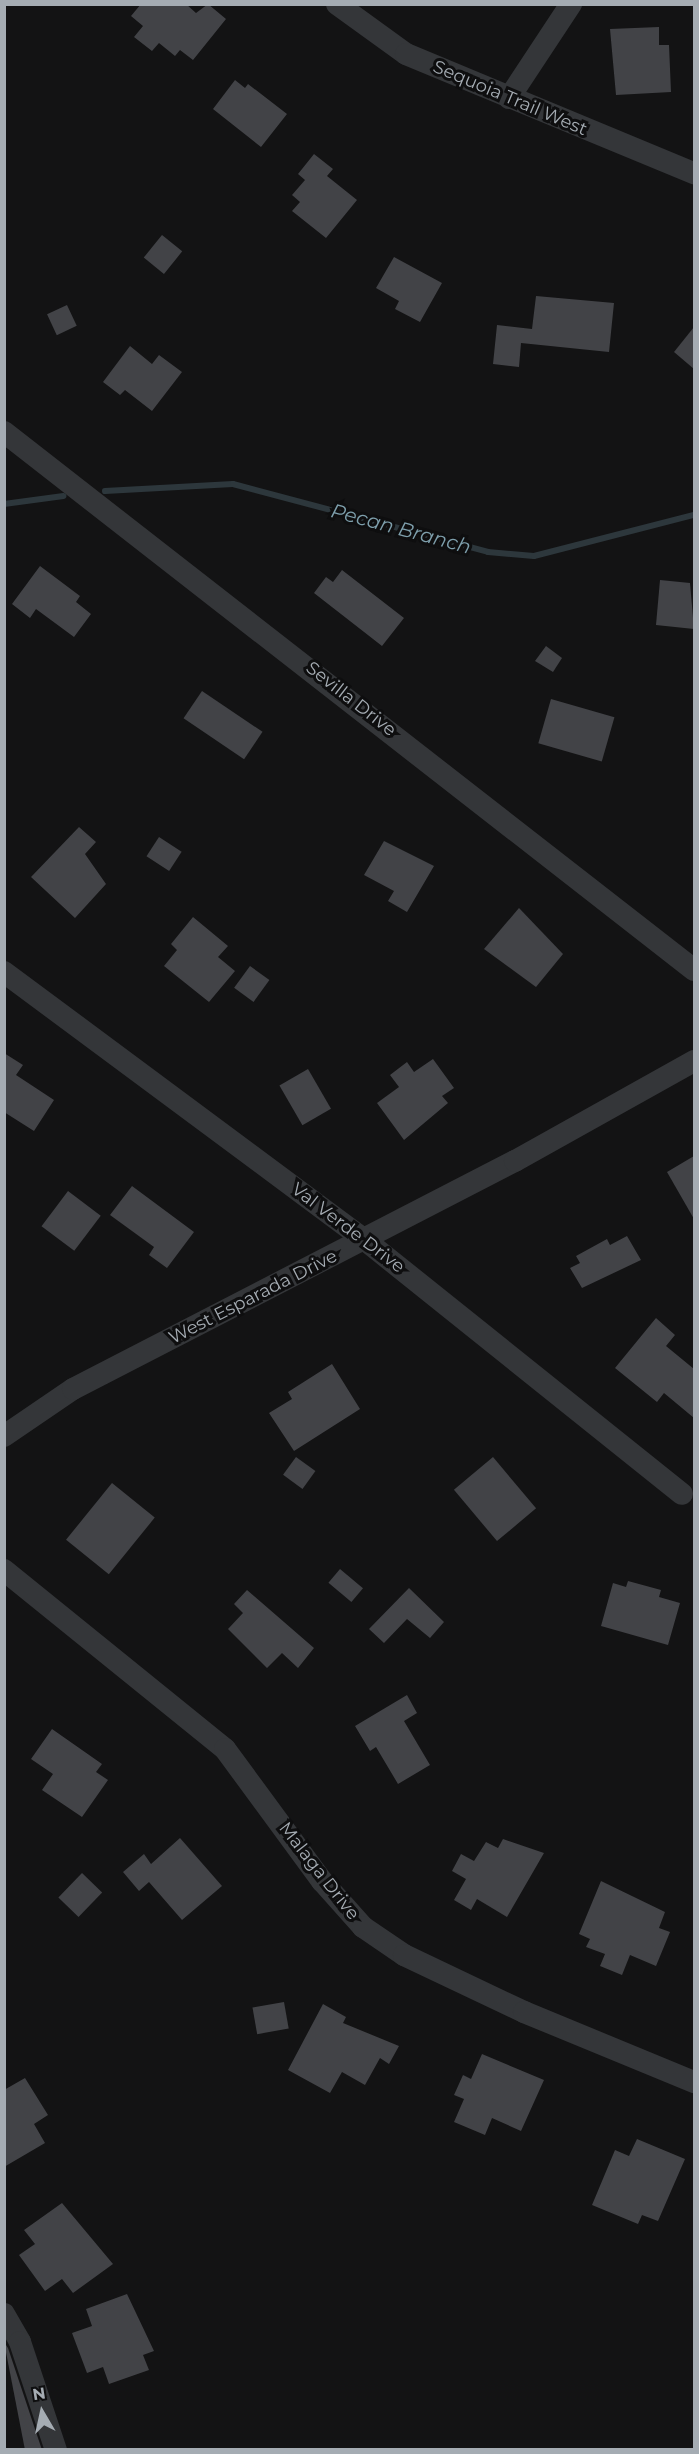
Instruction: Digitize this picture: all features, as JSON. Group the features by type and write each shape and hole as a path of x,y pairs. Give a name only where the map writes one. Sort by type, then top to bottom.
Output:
{"street":[{"name":"Sequoia Trail West","path":"337,4 406,54 694,172"},
{"path":"509,98 571,4"},
{"name":"Sevilla Drive","path":"4,432 694,970"},
{"name":"Val Verde Drive","path":"4,972 365,1240 682,1494"},
{"name":"West Esparada Drive","path":"4,1436 73,1389 365,1240 694,1060"},
{"name":"Malaga Drive","path":"4,1570 225,1749 363,1927 404,1955 515,2008 694,2082"},
{"path":"4,2314 20,2342 56,2450"}],"building":[{"path":"141,4 186,4 196,13 208,4 226,19 193,60 180,50 175,56 159,43 152,51 134,37 143,26 131,16"},
{"path":"659,27 659,45 669,45 671,92 616,95 610,29"},
{"path":"235,80 245,88 248,84 287,114 261,147 213,109"},
{"path":"314,154 333,169 327,176 357,200 326,238 292,211 300,202 292,195 305,180 298,174"},
{"path":"162,235 182,251 164,274 144,258"},
{"path":"394,257 442,283 420,322 395,309 399,301 376,288"},
{"path":"536,296 614,303 609,352 521,343 519,367 493,364 497,325 532,329"},
{"path":"67,305 77,326 57,335 47,314"},
{"path":"694,327 694,369 674,352"},
{"path":"130,346 152,364 159,355 182,372 152,411 125,390 120,395 103,382"},
{"path":"40,566 80,596 76,602 91,614 74,637 36,609 30,618 12,604"},
{"path":"342,570 404,618 382,646 314,593 326,577 333,582"},
{"path":"660,580 690,583 694,629 656,625"},
{"path":"546,646 562,658 553,672 535,661"},
{"path":"202,691 263,732 244,759 184,718"},
{"path":"551,699 614,717 602,761 538,743"},
{"path":"79,827 96,842 85,854 106,884 75,918 31,877"},
{"path":"159,837 182,852 169,871 146,856"},
{"path":"384,841 434,866 407,912 388,901 394,891 364,875"},
{"path":"519,908 563,954 536,987 484,949"},
{"path":"193,917 228,946 218,957 235,971 209,1002 164,966 177,950 171,944"},
{"path":"250,966 269,980 254,1002 234,988"},
{"path":"4,1053 23,1065 16,1075 54,1100 34,1131 4,1112"},
{"path":"433,1059 454,1088 442,1096 448,1103 404,1140 377,1103 399,1087 390,1075 407,1062 414,1072"},
{"path":"308,1069 331,1109 302,1125 279,1086"},
{"path":"694,1156 694,1219 667,1172"},
{"path":"132,1186 194,1232 167,1268 149,1255 154,1247 110,1215"},
{"path":"68,1191 101,1216 74,1251 42,1226"},
{"path":"627,1236 641,1260 582,1288 570,1268 580,1263 576,1256 607,1239 610,1245"},
{"path":"656,1318 675,1335 666,1346 694,1369 694,1418 664,1393 657,1402 615,1368"},
{"path":"332,1364 360,1409 294,1451 269,1413 292,1399 288,1392"},
{"path":"296,1457 315,1471 302,1489 283,1475"},
{"path":"493,1457 536,1508 497,1541 454,1490"},
{"path":"112,1483 155,1518 109,1574 66,1540"},
{"path":"340,1569 363,1588 351,1602 328,1583"},
{"path":"628,1581 661,1590 659,1597 680,1603 668,1645 601,1626 613,1583 626,1587"},
{"path":"409,1588 444,1622 430,1638 407,1619 384,1643 369,1629"},
{"path":"247,1590 314,1648 298,1668 282,1653 267,1668 228,1629 243,1613 234,1604"},
{"path":"407,1695 417,1713 404,1721 430,1765 398,1784 376,1747 370,1751 355,1726"},
{"path":"52,1729 102,1764 96,1772 108,1780 82,1817 42,1790 53,1774 31,1759"},
{"path":"180,1838 222,1886 182,1920 149,1882 139,1891 123,1872 144,1854 151,1864"},
{"path":"503,1839 544,1853 507,1917 477,1899 471,1910 454,1900 466,1879 452,1871 461,1854 474,1861 486,1842 498,1848"},
{"path":"82,1873 102,1892 79,1917 58,1897"},
{"path":"601,1881 665,1912 659,1928 670,1932 656,1966 630,1955 622,1975 600,1966 605,1954 586,1947 590,1939 579,1934"},
{"path":"284,2002 289,2029 257,2034 252,2008"},
{"path":"323,2004 346,2017 343,2023 399,2046 389,2064 380,2058 365,2085 342,2072 330,2093 288,2070"},
{"path":"482,2054 544,2080 521,2131 492,2118 485,2135 454,2122 464,2099 454,2095 463,2075 471,2079"},
{"path":"25,2078 48,2115 34,2124 45,2143 4,2167 4,2090"},
{"path":"637,2139 685,2159 658,2221 642,2215 638,2224 592,2205 615,2150 629,2156"},
{"path":"62,2203 113,2264 73,2293 62,2279 45,2291 19,2255 35,2244 24,2230"},
{"path":"127,2294 154,2351 143,2355 149,2370 109,2384 103,2367 87,2373 72,2333 92,2326 86,2309"},
{"path":"4,2342 8,2348 42,2450 25,2450"}],"waterway":[{"name":"Pecan Branch","path":"105,491 233,484 488,552 534,556 694,515"},
{"name":"Pecan Branch","path":"4,504 63,496"}]}
